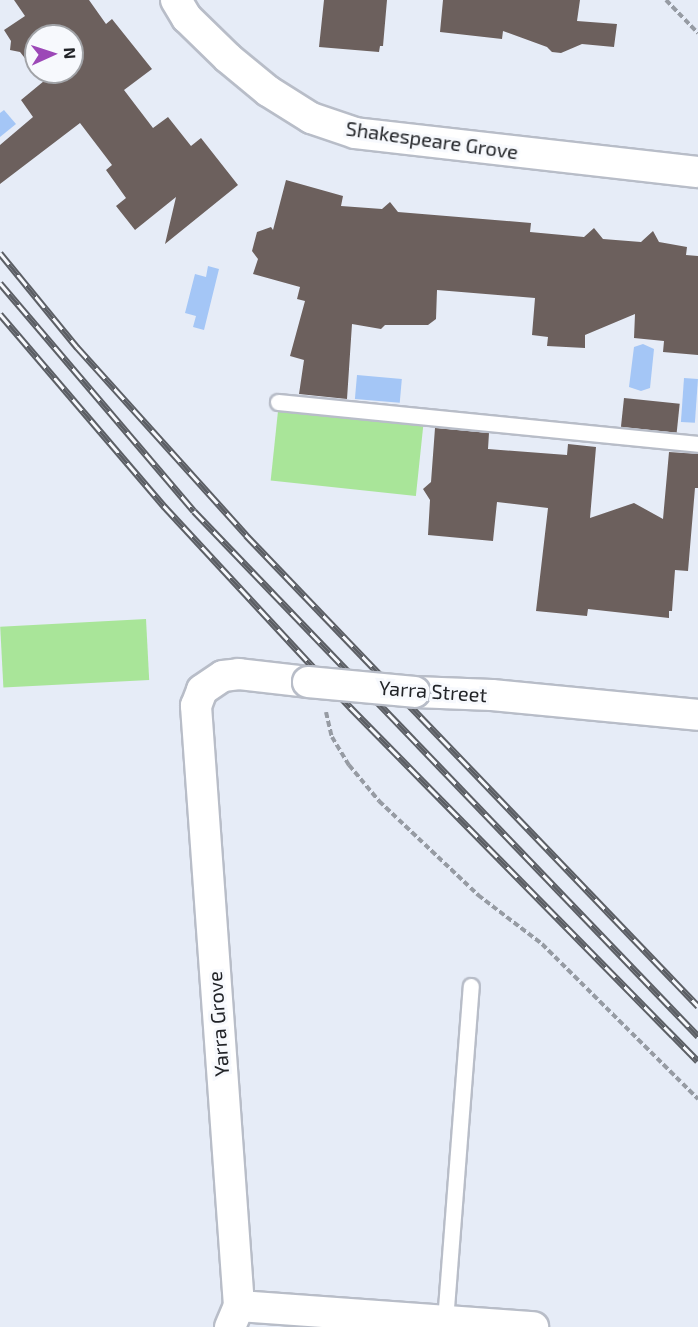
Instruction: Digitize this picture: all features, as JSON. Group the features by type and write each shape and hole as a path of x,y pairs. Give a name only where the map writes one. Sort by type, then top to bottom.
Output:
{"street":[{"name":"Shakespeare Grove","path":"176,0 187,18 220,51 268,91 311,118 356,133 698,172"},
{"name":"Yarra Street","path":"195,720 196,706 202,690 223,676 239,674 415,692 492,695 698,716"},
{"name":"Yarra Grove","path":"195,720 234,1317"},
{"path":"234,1317 445,1321 533,1327"}],"lane":[{"path":"278,402 698,444"},
{"path":"445,1321 471,986"}],"path":[{"path":"666,0 698,33"},
{"path":"308,682 325,706 332,737 349,765 379,801 478,895 542,944 698,1099"}],"green space":[{"path":"278,411 423,426 416,496 271,481"},
{"path":"146,619 149,680 3,688 0,627"}],"water":[{"path":"4,110 16,124 0,137 0,113"},
{"path":"208,266 219,269 204,330 193,327 196,316 185,313 195,274 206,277"},
{"path":"643,344 654,349 650,388 641,391 629,387 634,347"},
{"path":"357,375 402,379 400,403 355,399"},
{"path":"684,378 698,379 695,423 681,422"}],"building":[{"path":"14,0 89,0 106,24 112,19 152,69 124,90 153,128 168,117 191,146 201,138 238,185 165,244 176,197 135,230 116,206 126,198 106,170 112,165 80,123 0,184 0,145 33,117 21,100 40,84 84,84 84,24 24,24 24,57 20,52 10,50 11,41 4,30 25,16"},
{"path":"324,0 387,0 383,46 380,46 379,52 319,47"},
{"path":"443,0 580,0 577,21 617,24 614,47 582,44 561,53 552,52 547,47 503,31 502,39 440,32"},
{"path":"286,180 343,196 341,206 382,209 390,202 398,212 531,223 530,232 584,237 594,228 603,239 641,242 653,231 659,242 687,247 686,255 698,256 698,355 663,352 664,341 634,338 635,314 585,335 585,348 547,346 548,337 532,335 535,298 437,290 436,319 428,325 385,325 381,329 352,324 347,399 299,394 304,360 290,356 305,301 297,299 300,287 253,274 258,259 252,251 257,232 271,227 273,230"},
{"path":"624,398 680,404 677,433 621,427"},
{"path":"435,428 489,433 488,449 567,455 568,444 596,447 590,518 634,503 663,519 669,452 698,454 698,488 695,488 688,571 675,570 672,611 669,611 669,618 588,609 587,616 536,611 548,508 497,502 493,541 428,535 430,500 423,489 431,482"}],"railway":[{"path":"0,253 77,347 246,535 698,1006"},
{"path":"0,283 194,511 698,1036"},
{"path":"0,314 164,506 350,707 698,1061"}]}
